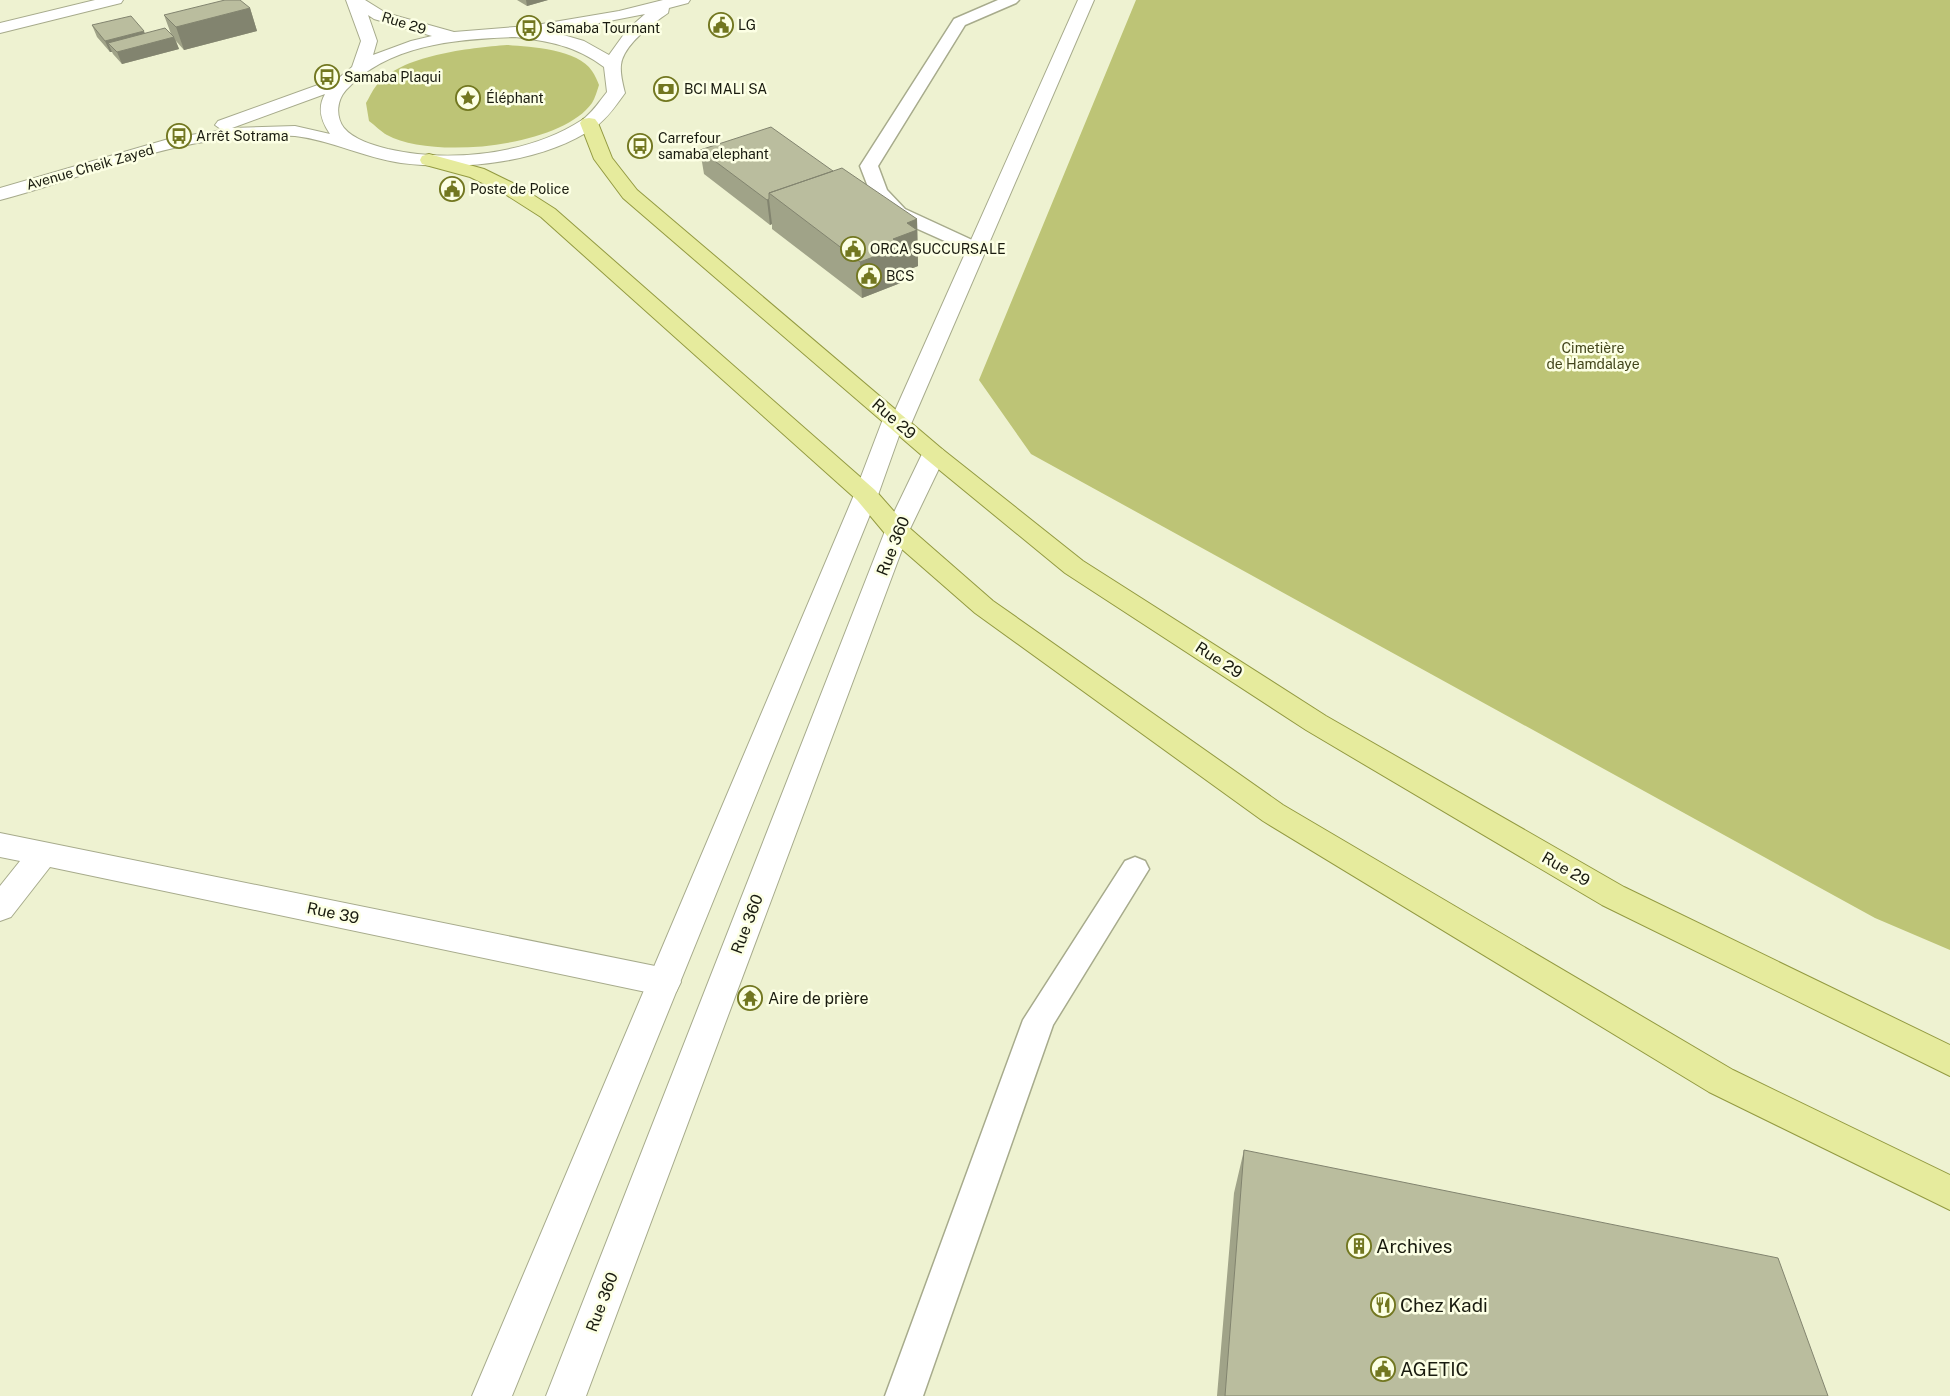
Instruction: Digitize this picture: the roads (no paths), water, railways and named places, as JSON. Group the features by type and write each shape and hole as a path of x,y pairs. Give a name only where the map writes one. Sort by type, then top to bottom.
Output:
{"main road":[{"path":"0,28 115,0"},
{"path":"492,1396 897,422 1086,0"},
{"name":"Rue 29","path":"355,1 380,16 454,36"},
{"name":"Rue 29","path":"355,1 370,41 360,68"},
{"path":"178,142 343,81 360,68 403,48 454,36 515,32 572,25 678,1"},
{"path":"343,81 331,98 329,116 338,132 358,146 390,156 429,160 473,159 518,152 558,139 589,123 616,93 612,65 621,46 637,26 678,1"},
{"path":"515,32 558,37 591,48 612,65"},
{"name":"Rue 29","path":"589,123 603,159 630,194 934,454 1074,567 1316,723 1612,896 1950,1061"},
{"name":"Avenue Cheik Zayed","path":"0,194 178,142 236,133 295,131 358,146"},
{"path":"429,160 478,173 512,190 548,213 866,496 897,531 984,607 1273,812 1721,1081 1950,1194"},
{"name":"Rue 360","path":"566,1396 897,531 934,454"},
{"name":"Rue 39","path":"0,845 665,982"},
{"path":"0,908 43,854"}],"lane":[{"path":"976,249 898,213 879,192 870,166 959,22 1011,0"},
{"path":"904,1396 1039,1020 1135,869"}],"place":[{"name":"LG","path":"721,25"},
{"name":"Samaba Tournant","path":"529,28"},
{"name":"Samaba Plaqui","path":"327,77"},
{"name":"BCI MALI SA","path":"666,89"},
{"name":"Éléphant","path":"468,98"},
{"name":"Arrêt Sotrama","path":"179,136"},
{"name":"Carrefour samaba elephant","path":"640,146"},
{"name":"Poste de Police","path":"452,189"},
{"name":"ORCA SUCCURSALE","path":"853,249"},
{"name":"BCS","path":"869,276"},
{"name":"Aire de prière","path":"750,998"},
{"name":"Archives","path":"1359,1246"},
{"name":"Chez Kadi","path":"1383,1305"},
{"name":"AGETIC","path":"1383,1369"}],"park label":[{"name":"Cimetière de Hamdalaye","path":"1593,356"}]}
